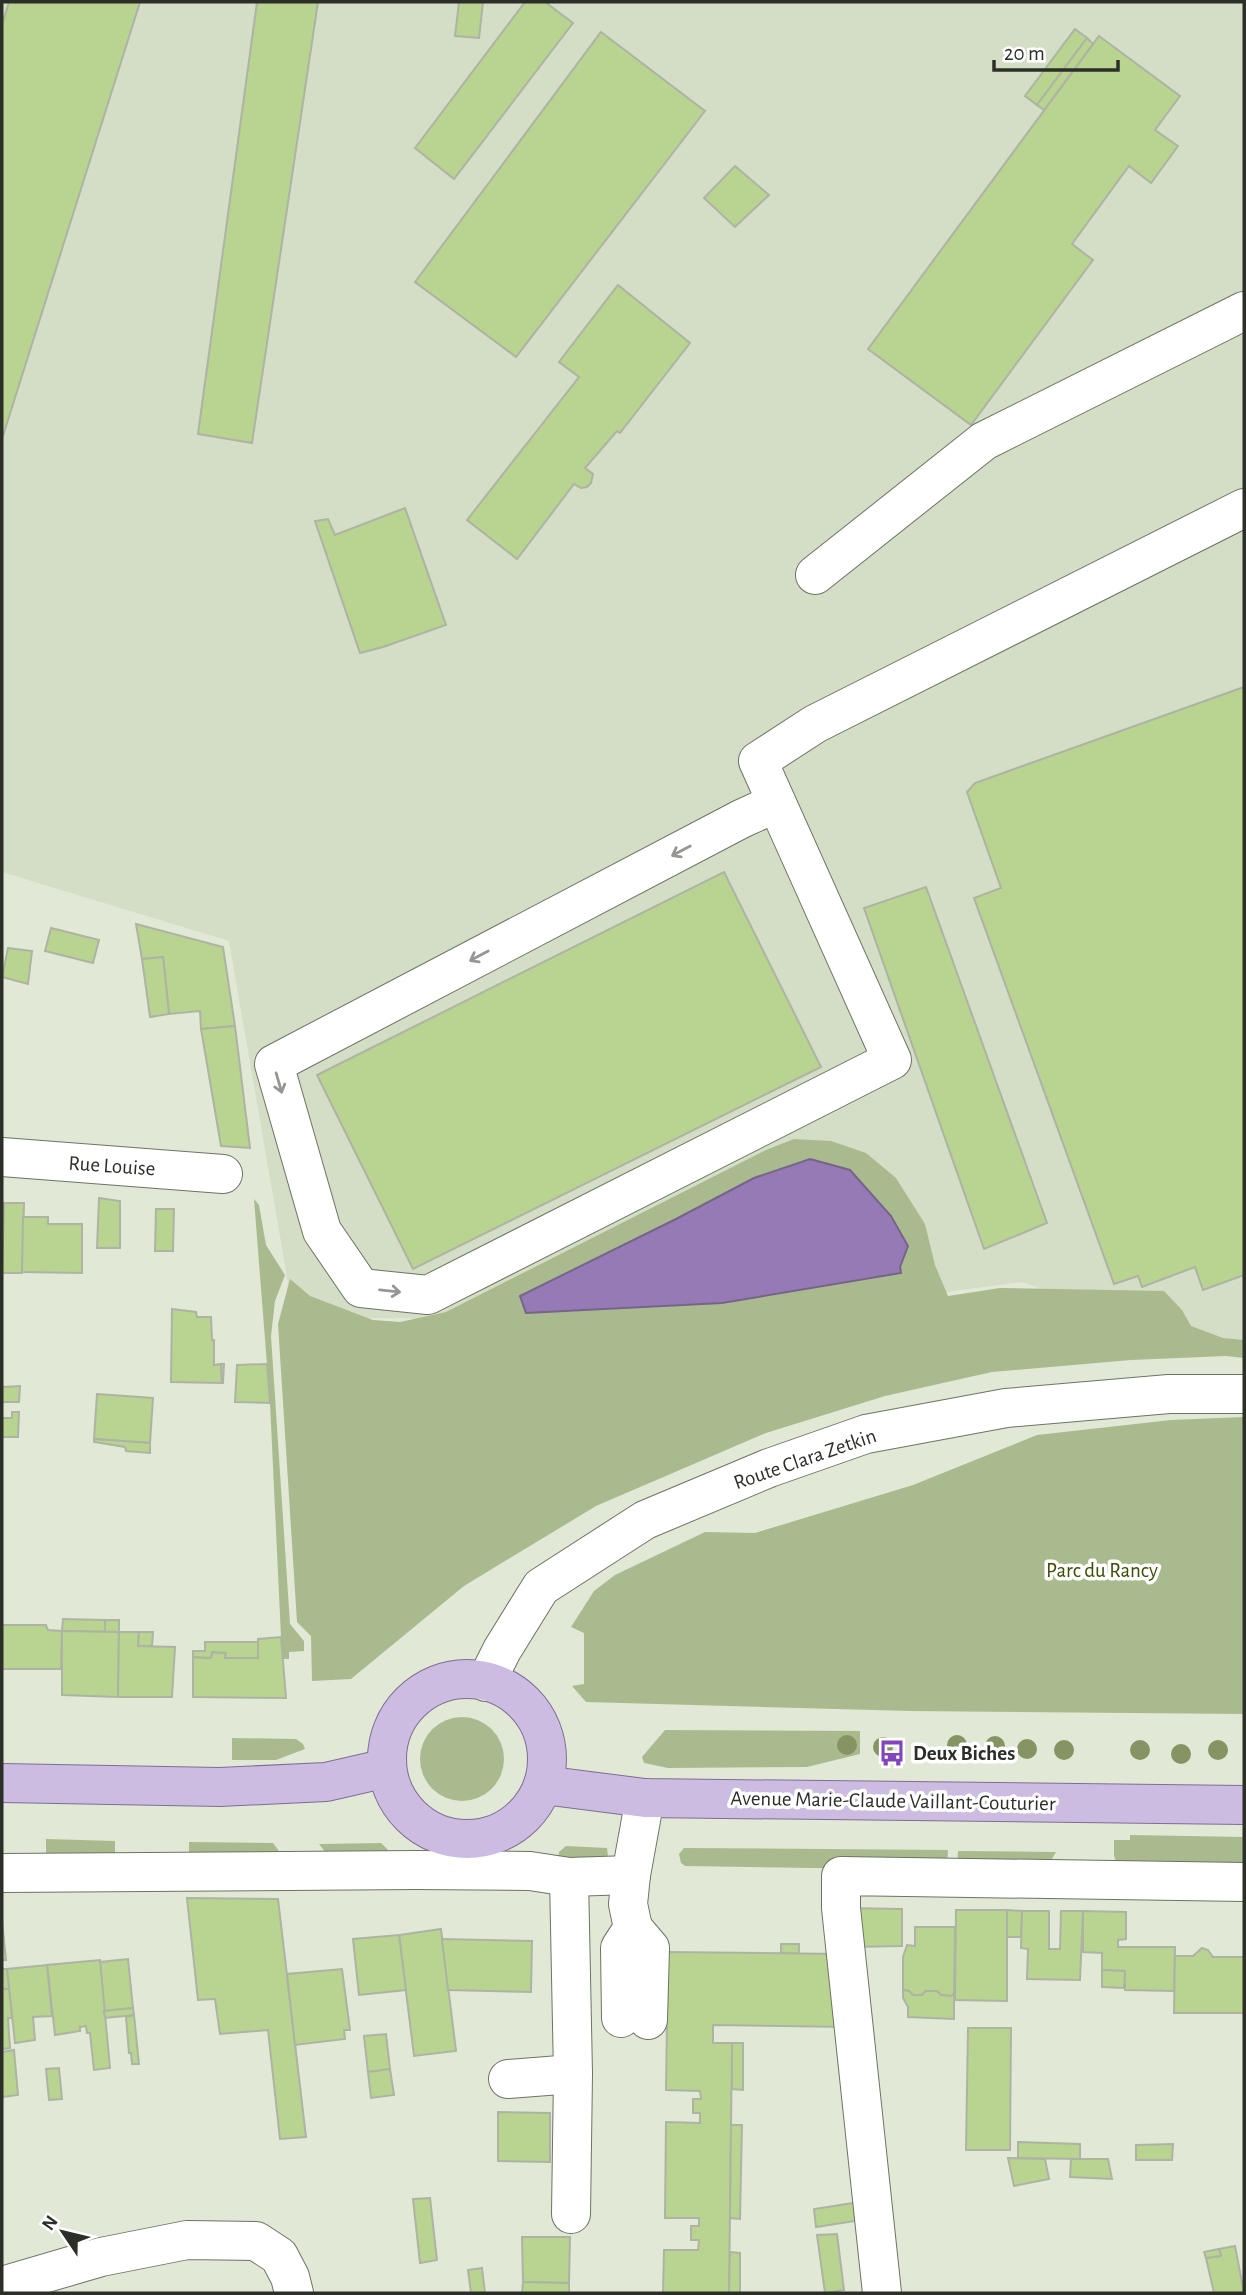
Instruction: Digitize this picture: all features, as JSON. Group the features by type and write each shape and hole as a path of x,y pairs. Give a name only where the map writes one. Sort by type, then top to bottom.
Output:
{"main road":[{"path":"450,1680 486,1682 499,1684 522,1699 531,1710 547,1746 544,1785 530,1810 509,1828 483,1838 440,1835 413,1818 396,1796 387,1768 388,1740 401,1713 421,1692 450,1680"},
{"path":"2,1783 220,1787 326,1782 387,1768"},
{"name":"Avenue Marie-Claude Vaillant-Couturier","path":"544,1785 645,1798 1244,1805"}],"street":[{"path":"815,575 984,441 1244,311"},
{"path":"776,803 274,1064 322,1231 361,1288 428,1295 892,1060 758,761 815,724 1244,508"},
{"name":"Rue Louise","path":"2,1157 223,1174"},
{"name":"Route Clara Zetkin","path":"486,1682 502,1650 541,1587 645,1520 769,1468 866,1434 1006,1408 1169,1394 1244,1394"},
{"path":"635,2019 620,1948 634,1928 628,1904 645,1798"},
{"path":"2,1872 518,1871 569,1877 631,1875"},
{"path":"882,2293 841,1908 841,1876 1244,1882"},
{"path":"569,1877 573,2074 571,2214"},
{"path":"508,2079 573,2074"},
{"path":"2,2286 101,2257 187,2240 256,2241 279,2256 290,2277 294,2293"}],"shaded area":[{"path":"2,2 1244,2 1244,1354 1234,1355 1022,1282 718,1322 294,1317 229,941 2,872"},
{"path":"810,1159 850,1170 891,1216 908,1246 900,1267 901,1273 722,1303 526,1313 520,1296 754,1178"}],"green space":[{"path":"794,1139 831,1141 866,1153 896,1178 925,1224 935,1265 948,1296 1000,1288 1164,1291 1182,1310 1191,1326 1223,1338 1244,1340 1244,1358 1226,1356 1131,1360 992,1372 885,1396 766,1433 596,1506 464,1586 351,1679 312,1681 311,1636 297,1622 278,1324 290,1279 310,1296 373,1320 400,1322 446,1312 766,1150","holes":["754,1178 899,1267 900,1272 526,1313 520,1296"]},
{"path":"254,1199 259,1205 266,1245 285,1275 275,1301 271,1336 290,1624 304,1641 304,1651 289,1652 289,1659 283,1659 281,1637 270,1403"},
{"name":"Parc du Rancy","path":"1244,1417 1244,1714 910,1711 586,1702 572,1686 584,1684 584,1633 571,1627 594,1591 615,1575 705,1532 755,1533 913,1485 1037,1435 1171,1420"},
{"path":"462,1717 478,1720 492,1729 501,1743 504,1759 501,1775 492,1789 478,1798 462,1801 446,1798 432,1789 423,1775 420,1759 423,1743 432,1729 446,1720"},
{"path":"665,1730 860,1731 860,1754 807,1767 668,1768 644,1763 642,1757"},
{"path":"232,1738 296,1739 305,1749 276,1760 232,1760"},
{"path":"1130,1835 1244,1837 1244,1875 1116,1863 1114,1840 1130,1840"},
{"path":"46,1839 115,1841 115,1860 46,1861"},
{"path":"189,1842 273,1843 287,1862 189,1859"},
{"path":"381,1843 388,1850 387,1863 330,1858 319,1844"},
{"path":"566,1846 607,1848 609,1866 557,1865 559,1852"},
{"path":"684,1848 948,1850 947,1870 685,1866 681,1863 679,1854"},
{"path":"958,1851 1056,1852 1050,1862 957,1869"}],"building":[{"path":"9,2 140,2 2,439 2,25"},
{"path":"257,2 318,2 252,443 198,434"},
{"path":"459,2 483,2 479,38 455,36"},
{"path":"525,2 545,2 573,23 454,179 415,148"},
{"path":"1075,29 1087,38 1037,105 1025,96"},
{"path":"601,32 705,111 516,357 415,282"},
{"path":"1099,36 1180,96 1155,130 1178,146 1151,183 1129,166 1072,244 1093,260 971,425 868,349"},
{"path":"1087,38 1093,44 1044,110 1037,105"},
{"path":"735,166 769,195 735,227 704,198"},
{"path":"618,285 690,343 620,433 617,431 585,468 593,474 591,483 581,488 574,484 517,559 467,520 579,377 559,362"},
{"path":"405,508 446,625 360,653 315,521 328,519 335,535"},
{"path":"1244,687 1244,1275 1203,1290 1195,1267 1142,1287 1138,1276 1114,1284 974,898 1001,888 967,792 975,783"},
{"path":"724,872 821,1067 413,1269 317,1075"},
{"path":"926,887 1047,1223 984,1249 864,908"},
{"path":"136,924 223,947 235,1026 201,1029 200,1011 169,1014 163,957 142,959"},
{"path":"51,928 99,940 93,963 45,951"},
{"path":"8,948 32,951 28,984 2,977"},
{"path":"163,957 169,1014 150,1017 142,959"},
{"path":"235,1026 250,1148 221,1146 201,1029"},
{"path":"99,1198 120,1201 120,1248 97,1248"},
{"path":"4,1203 24,1203 22,1273 2,1273"},
{"path":"156,1209 174,1209 173,1251 155,1251"},
{"path":"23,1217 48,1217 48,1224 82,1224 82,1273 22,1272"},
{"path":"172,1309 196,1312 197,1317 211,1317 214,1365 221,1364 222,1383 171,1382"},
{"path":"221,1364 224,1364 223,1383 222,1383"},
{"path":"267,1364 270,1403 235,1402 237,1365"},
{"path":"20,1386 19,1402 2,1402 2,1387"},
{"path":"97,1394 153,1398 150,1443 94,1439"},
{"path":"12,1412 19,1412 18,1437 2,1437 2,1418 12,1418"},
{"path":"94,1439 150,1443 150,1453 126,1451 125,1447 94,1442"},
{"path":"63,1619 105,1620 105,1632 62,1631"},
{"path":"105,1620 119,1620 119,1632 105,1632"},
{"path":"2,1625 46,1625 48,1630 62,1631 61,1669 2,1669"},
{"path":"62,1631 119,1632 118,1697 62,1695"},
{"path":"119,1632 139,1632 138,1646 175,1647 172,1697 118,1697"},
{"path":"139,1632 153,1632 152,1646 138,1646"},
{"path":"281,1637 286,1698 193,1697 193,1657 211,1658 212,1652 226,1653 225,1658 258,1658 258,1639"},
{"path":"205,1642 258,1642 258,1658 225,1658 226,1653 212,1652 211,1658 193,1657 193,1651 205,1651"},
{"path":"187,1898 278,1899 306,2137 280,2139 268,2030 220,2034 215,1999 198,2000"},
{"path":"846,1908 902,1909 902,1946 850,1947"},
{"path":"956,1910 1007,1910 1007,2001 955,2000"},
{"path":"1007,1910 1022,1911 1021,1937 1007,1937"},
{"path":"1022,1911 1049,1911 1049,1949 1060,1949 1061,1911 1083,1911 1080,1980 1027,1979 1028,1949 1021,1948"},
{"path":"1083,1911 1126,1912 1126,1939 1118,1940 1118,1947 1175,1947 1174,1991 1125,1990 1125,1971 1102,1970 1102,1953 1083,1952"},
{"path":"2,1921 6,1960 2,1960"},
{"path":"915,1927 955,1927 954,1994 951,1996 941,1995 937,1991 913,1995 903,1990 903,1957 907,1945 915,1946"},
{"path":"441,1929 456,2051 414,2056 399,1935"},
{"path":"399,1935 406,1990 359,1995 353,1939"},
{"path":"442,1939 532,1941 531,1992 448,1990"},
{"path":"781,1944 799,1944 799,1954 781,1953"},
{"path":"1202,1948 1208,1950 1213,1957 1244,1957 1244,2013 1174,2013 1175,1956 1193,1956"},
{"path":"668,1952 840,1954 848,2027 713,2025 713,2043 732,2043 729,2293 663,2293 664,2250 698,2250 699,2240 691,2240 691,2226 699,2226 699,2218 665,2218 666,2122 700,2123 700,2113 693,2113 693,2099 701,2099 700,2091 666,2090"},
{"path":"128,1959 133,2008 104,2011 100,1962"},
{"path":"100,1960 110,2068 94,2070 90,2033 87,2033 86,2026 80,2027 80,2031 55,2035 47,1965"},
{"path":"47,1965 52,2016 33,2017 35,2040 15,2043 7,1969"},
{"path":"2,1969 7,1969 9,1989 2,1989"},
{"path":"342,1969 350,2030 344,2030 345,2039 295,2045 287,1974"},
{"path":"1102,1970 1125,1971 1124,1988 1102,1987"},
{"path":"2,1989 9,1989 12,2018 8,2018 10,2048 2,2049"},
{"path":"903,1990 913,1995 922,1995 926,1991 937,1991 941,1995 954,1994 954,2019 908,2017"},
{"path":"133,2008 134,2015 105,2018 104,2011"},
{"path":"134,2015 139,2064 132,2064 129,2053 126,2017"},
{"path":"968,2028 1011,2028 1010,2150 966,2150"},
{"path":"386,2034 390,2069 368,2072 364,2036"},
{"path":"732,2043 743,2043 743,2090 732,2089"},
{"path":"14,2050 18,2095 2,2097 2,2052"},
{"path":"59,2068 62,2099 49,2100 46,2069"},
{"path":"390,2069 394,2095 371,2098 368,2072"},
{"path":"498,2112 550,2113 550,2162 498,2161"},
{"path":"731,2125 742,2125 740,2219 730,2218"},
{"path":"1018,2142 1080,2144 1080,2159 1018,2158"},
{"path":"1173,2144 1172,2160 1136,2160 1136,2145"},
{"path":"1008,2158 1045,2159 1049,2179 1014,2186"},
{"path":"1071,2159 1108,2159 1112,2179 1070,2177"},
{"path":"430,2198 437,2260 420,2263 413,2199"},
{"path":"866,2201 868,2219 816,2227 814,2209"},
{"path":"837,2234 844,2290 825,2293 817,2235"},
{"path":"522,2237 570,2237 569,2283 523,2282"},
{"path":"1235,2246 1244,2293 1214,2293 1206,2258 1221,2256 1219,2249"},
{"path":"1219,2249 1221,2256 1206,2258 1204,2252"},
{"path":"730,2252 740,2253 740,2293 729,2293"},
{"path":"482,2268 485,2293 471,2293 468,2270"},
{"path":"523,2282 569,2283 569,2293 522,2293"}],"place":[{"name":"Deux Biches","path":"892,1753"}]}
